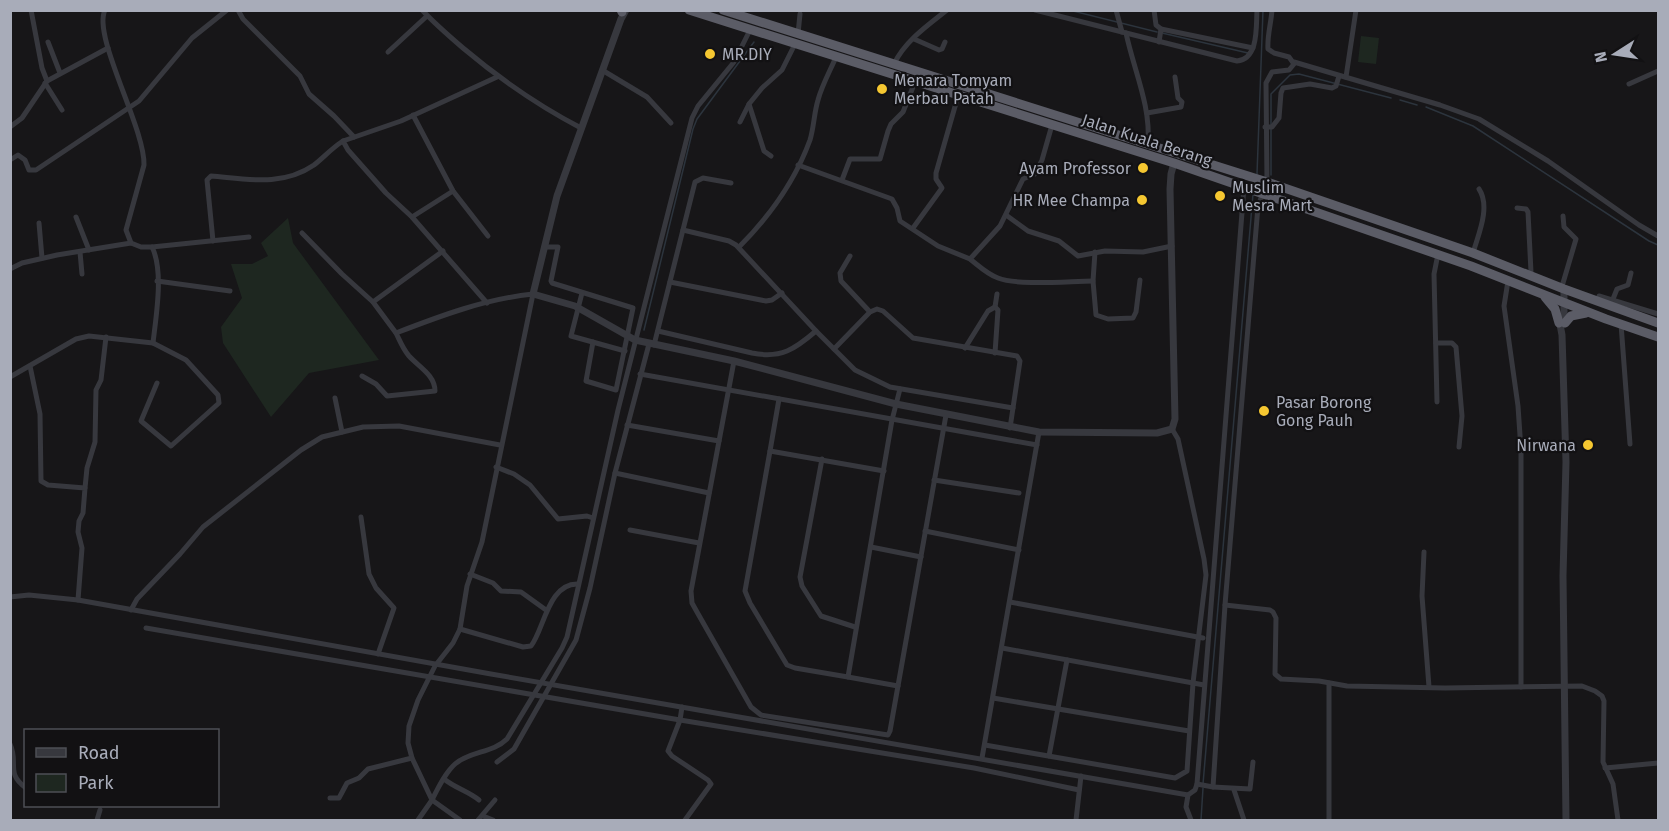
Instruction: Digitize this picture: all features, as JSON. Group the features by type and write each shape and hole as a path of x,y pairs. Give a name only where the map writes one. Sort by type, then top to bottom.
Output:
{"highway":[{"name":"Jalan Kuala Berang","path":"689,10 1174,163 1438,254 1592,314 1659,337"},
{"name":"Jalan Kuala Berang","path":"723,10 1250,176 1613,303"},
{"path":"1053,115 1061,122 1057,127"},
{"name":"Jalan Kuala Berang","path":"1509,267 1531,272 1562,286 1599,296 1659,323"},
{"path":"1540,293 1552,303 1562,323 1576,314 1592,314"}],"street":[{"path":"31,10 46,82 62,110"},
{"path":"105,10 102,21 108,48 130,107 144,155 144,165 126,230 131,243"},
{"path":"10,160 18,155 25,160 29,170 36,170 139,101 192,38 227,10"},
{"path":"238,10 243,19 300,76 309,94 354,137"},
{"path":"422,10 497,77 545,109 581,128"},
{"path":"894,64 898,56 914,39 947,10"},
{"path":"1035,10 1122,29 1237,61 1248,56 1253,48 1258,33 1257,10"},
{"path":"1116,10 1141,83 1148,113 1148,145"},
{"path":"1154,10 1156,25 1162,30 1253,48"},
{"path":"1272,10 1267,35 1268,49 1274,53 1289,57 1294,62 1340,80 1440,105 1479,119 1548,161 1639,225 1659,236"},
{"path":"1268,127 1279,118 1283,88 1310,84 1332,88 1340,80 1356,10"},
{"path":"460,820 432,800 412,759 408,743 410,726 418,699 436,665 453,644 460,629 470,574 482,542 500,445 557,196 622,13"},
{"path":"798,34 800,14"},
{"path":"388,52 427,16"},
{"path":"498,762 540,695 564,645 581,577 632,339 692,118 734,63 750,30"},
{"path":"1160,40 1162,30"},
{"path":"1258,33 1267,35"},
{"path":"914,39 939,50 945,42"},
{"path":"48,42 60,74"},
{"path":"740,122 757,94 782,70 795,44"},
{"path":"10,128 22,118 46,82 108,48"},
{"path":"739,247 776,206 798,165 812,132 822,90 836,57"},
{"path":"1265,181 1268,127 1267,78 1272,72 1290,69 1294,62"},
{"path":"602,70 647,97 671,123"},
{"path":"1629,84 1659,71"},
{"path":"213,241 207,180 210,176 266,181 284,179 315,164 343,141 413,115 497,77"},
{"path":"1148,113 1181,107 1182,102 1178,98 1175,77"},
{"path":"842,180 849,160 854,158 880,159 891,124 903,112 915,82"},
{"path":"913,228 942,188 936,179 936,173 958,96"},
{"path":"749,104 764,150 771,156"},
{"path":"413,115 453,191 488,236"},
{"path":"970,259 998,229 1021,182 1033,175 1038,168 1057,127"},
{"path":"343,141 386,194 412,217 487,303"},
{"path":"985,745 1178,777 1187,771 1192,683 1205,568 1178,440 1172,429 1175,419 1170,189 1174,163"},
{"path":"798,165 892,199 897,207 900,221 938,246 970,259 987,272 1005,280 1093,281"},
{"path":"506,749 511,734 576,640 640,374 658,331 695,182 703,178 731,183"},
{"path":"1191,820 1186,807 1188,795 1199,784 1204,685 1246,188"},
{"path":"1473,253 1482,221 1483,198 1479,189"},
{"path":"412,217 453,191"},
{"path":"1211,787 1245,354 1261,193"},
{"path":"1517,208 1524,208 1528,212 1531,272"},
{"path":"1006,215 1028,231 1059,240 1078,256 1095,252 1143,252 1172,246"},
{"path":"1563,216 1564,227 1576,239 1562,286 1561,301 1566,462 1563,576 1566,820"},
{"path":"76,217 88,250"},
{"path":"39,223 42,258"},
{"path":"683,230 729,241 739,247 855,370 885,385 900,389 1013,408"},
{"path":"302,233 373,302 396,333 408,356 427,373 436,391 387,396 376,384 362,375"},
{"path":"10,269 42,258 131,243 141,247 152,247 249,237"},
{"path":"152,247 156,255 157,281 153,343"},
{"path":"544,247 558,247 551,282 632,306 634,310 632,339 625,351 616,390 587,383 585,379 593,342"},
{"path":"373,302 443,251"},
{"path":"80,252 82,274"},
{"path":"1095,252 1093,281 1096,315 1108,319 1131,320 1136,312 1140,280"},
{"path":"1437,402 1434,274 1438,254"},
{"path":"850,256 840,277 841,281 870,312"},
{"path":"1631,273 1628,285 1617,289 1613,303 1659,314"},
{"path":"1508,280 1504,306 1518,406 1521,450 1521,687"},
{"path":"157,281 230,291"},
{"path":"670,282 766,301 772,300 782,292"},
{"path":"582,293 571,336 625,351"},
{"path":"396,333 450,313 533,294 578,307 632,339 651,345 734,362 946,415 1039,432 1162,433 1172,429"},
{"path":"995,353 997,294"},
{"path":"965,348 988,311 995,307"},
{"path":"834,349 870,312 877,309 883,311 913,339 1017,356 1020,359 1010,428"},
{"path":"1621,324 1630,444"},
{"path":"658,331 767,355 790,351 816,331"},
{"path":"10,377 76,339 89,336 106,337 153,343 186,360 218,394 219,403 171,446 141,421 157,383"},
{"path":"78,600 82,548 78,532 83,513 87,468 95,442 96,390 101,380 106,337"},
{"path":"1436,343 1452,343 1456,346 1461,416 1459,447"},
{"path":"734,362 691,591 692,603 754,711 761,715 982,758 1188,795"},
{"path":"30,366 40,414 41,481 48,485 85,488"},
{"path":"640,374 1037,445"},
{"path":"848,677 892,420 900,389"},
{"path":"335,398 342,432"},
{"path":"779,399 746,594 787,664 795,668 898,686"},
{"path":"10,597 29,595 78,600 682,707 876,737 885,736 890,731 946,415"},
{"path":"627,425 719,441"},
{"path":"131,610 137,599 203,527 309,444 322,437 363,427 399,426 500,445"},
{"path":"982,758 1039,432"},
{"path":"770,451 884,471"},
{"path":"822,459 801,582 821,616 855,627"},
{"path":"496,466 530,485 558,519 587,516 593,519"},
{"path":"615,473 709,493"},
{"path":"934,480 1019,493"},
{"path":"361,517 369,574 376,588 394,608 378,654"},
{"path":"630,530 699,543"},
{"path":"925,531 1019,550"},
{"path":"871,547 921,557"},
{"path":"1424,552 1422,596 1429,687"},
{"path":"470,574 493,583 501,591 521,592 546,610"},
{"path":"581,577 591,579"},
{"path":"460,629 527,647 531,646 546,610 563,590 572,584 578,584"},
{"path":"1010,602 1208,639"},
{"path":"1225,605 1274,612 1276,618 1275,674 1278,678 1347,686 1565,686 1589,688 1602,696 1604,701 1605,768 1613,784 1618,820"},
{"path":"215,640 218,625"},
{"path":"146,628 974,768 1079,790"},
{"path":"247,646 250,631"},
{"path":"1002,648 1204,685"},
{"path":"1048,756 1067,660"},
{"path":"1329,683 1329,820"},
{"path":"993,698 1189,731"},
{"path":"682,707 678,729 668,748 669,753 711,784 685,820"},
{"path":"10,744 13,752 14,777 24,787"},
{"path":"421,820 444,779 456,763 506,749"},
{"path":"330,798 339,798 347,783 359,778 368,770 412,759"},
{"path":"1199,784 1246,790 1251,788 1253,762"},
{"path":"1605,768 1659,763"},
{"path":"1076,820 1081,776"},
{"path":"444,779 479,800"},
{"path":"1234,789 1244,820"},
{"path":"493,820 481,818 495,800"},
{"path":"97,820 100,810"}],"green space":[{"path":"1361,36 1379,38 1376,64 1358,62"},
{"path":"288,218 293,243 379,360 309,373 271,417 223,343 221,327 242,298 231,264 252,264 268,256 261,243"}],"waterway":[{"path":"1069,10 1117,22"},
{"path":"1257,174 1263,10"},
{"path":"1121,23 1157,32"},
{"path":"1162,33 1248,53"},
{"path":"644,330 693,129 697,119 754,42"},
{"path":"1271,175 1271,94 1290,75 1299,74 1391,98"},
{"path":"1400,100 1417,105"},
{"path":"1426,107 1473,126 1658,245"},
{"path":"1203,784 1253,194"},
{"path":"1201,820 1203,788"}],"place":[{"name":"MR.DIY","path":"710,54"},
{"name":"Menara Tomyam Merbau Patah","path":"882,89"},
{"name":"Ayam Professor","path":"1143,168"},
{"name":"Muslim Mesra Mart","path":"1220,196"},
{"name":"HR Mee Champa","path":"1142,200"},
{"name":"Pasar Borong Gong Pauh","path":"1264,411"},
{"name":"Nirwana","path":"1588,445"}]}
